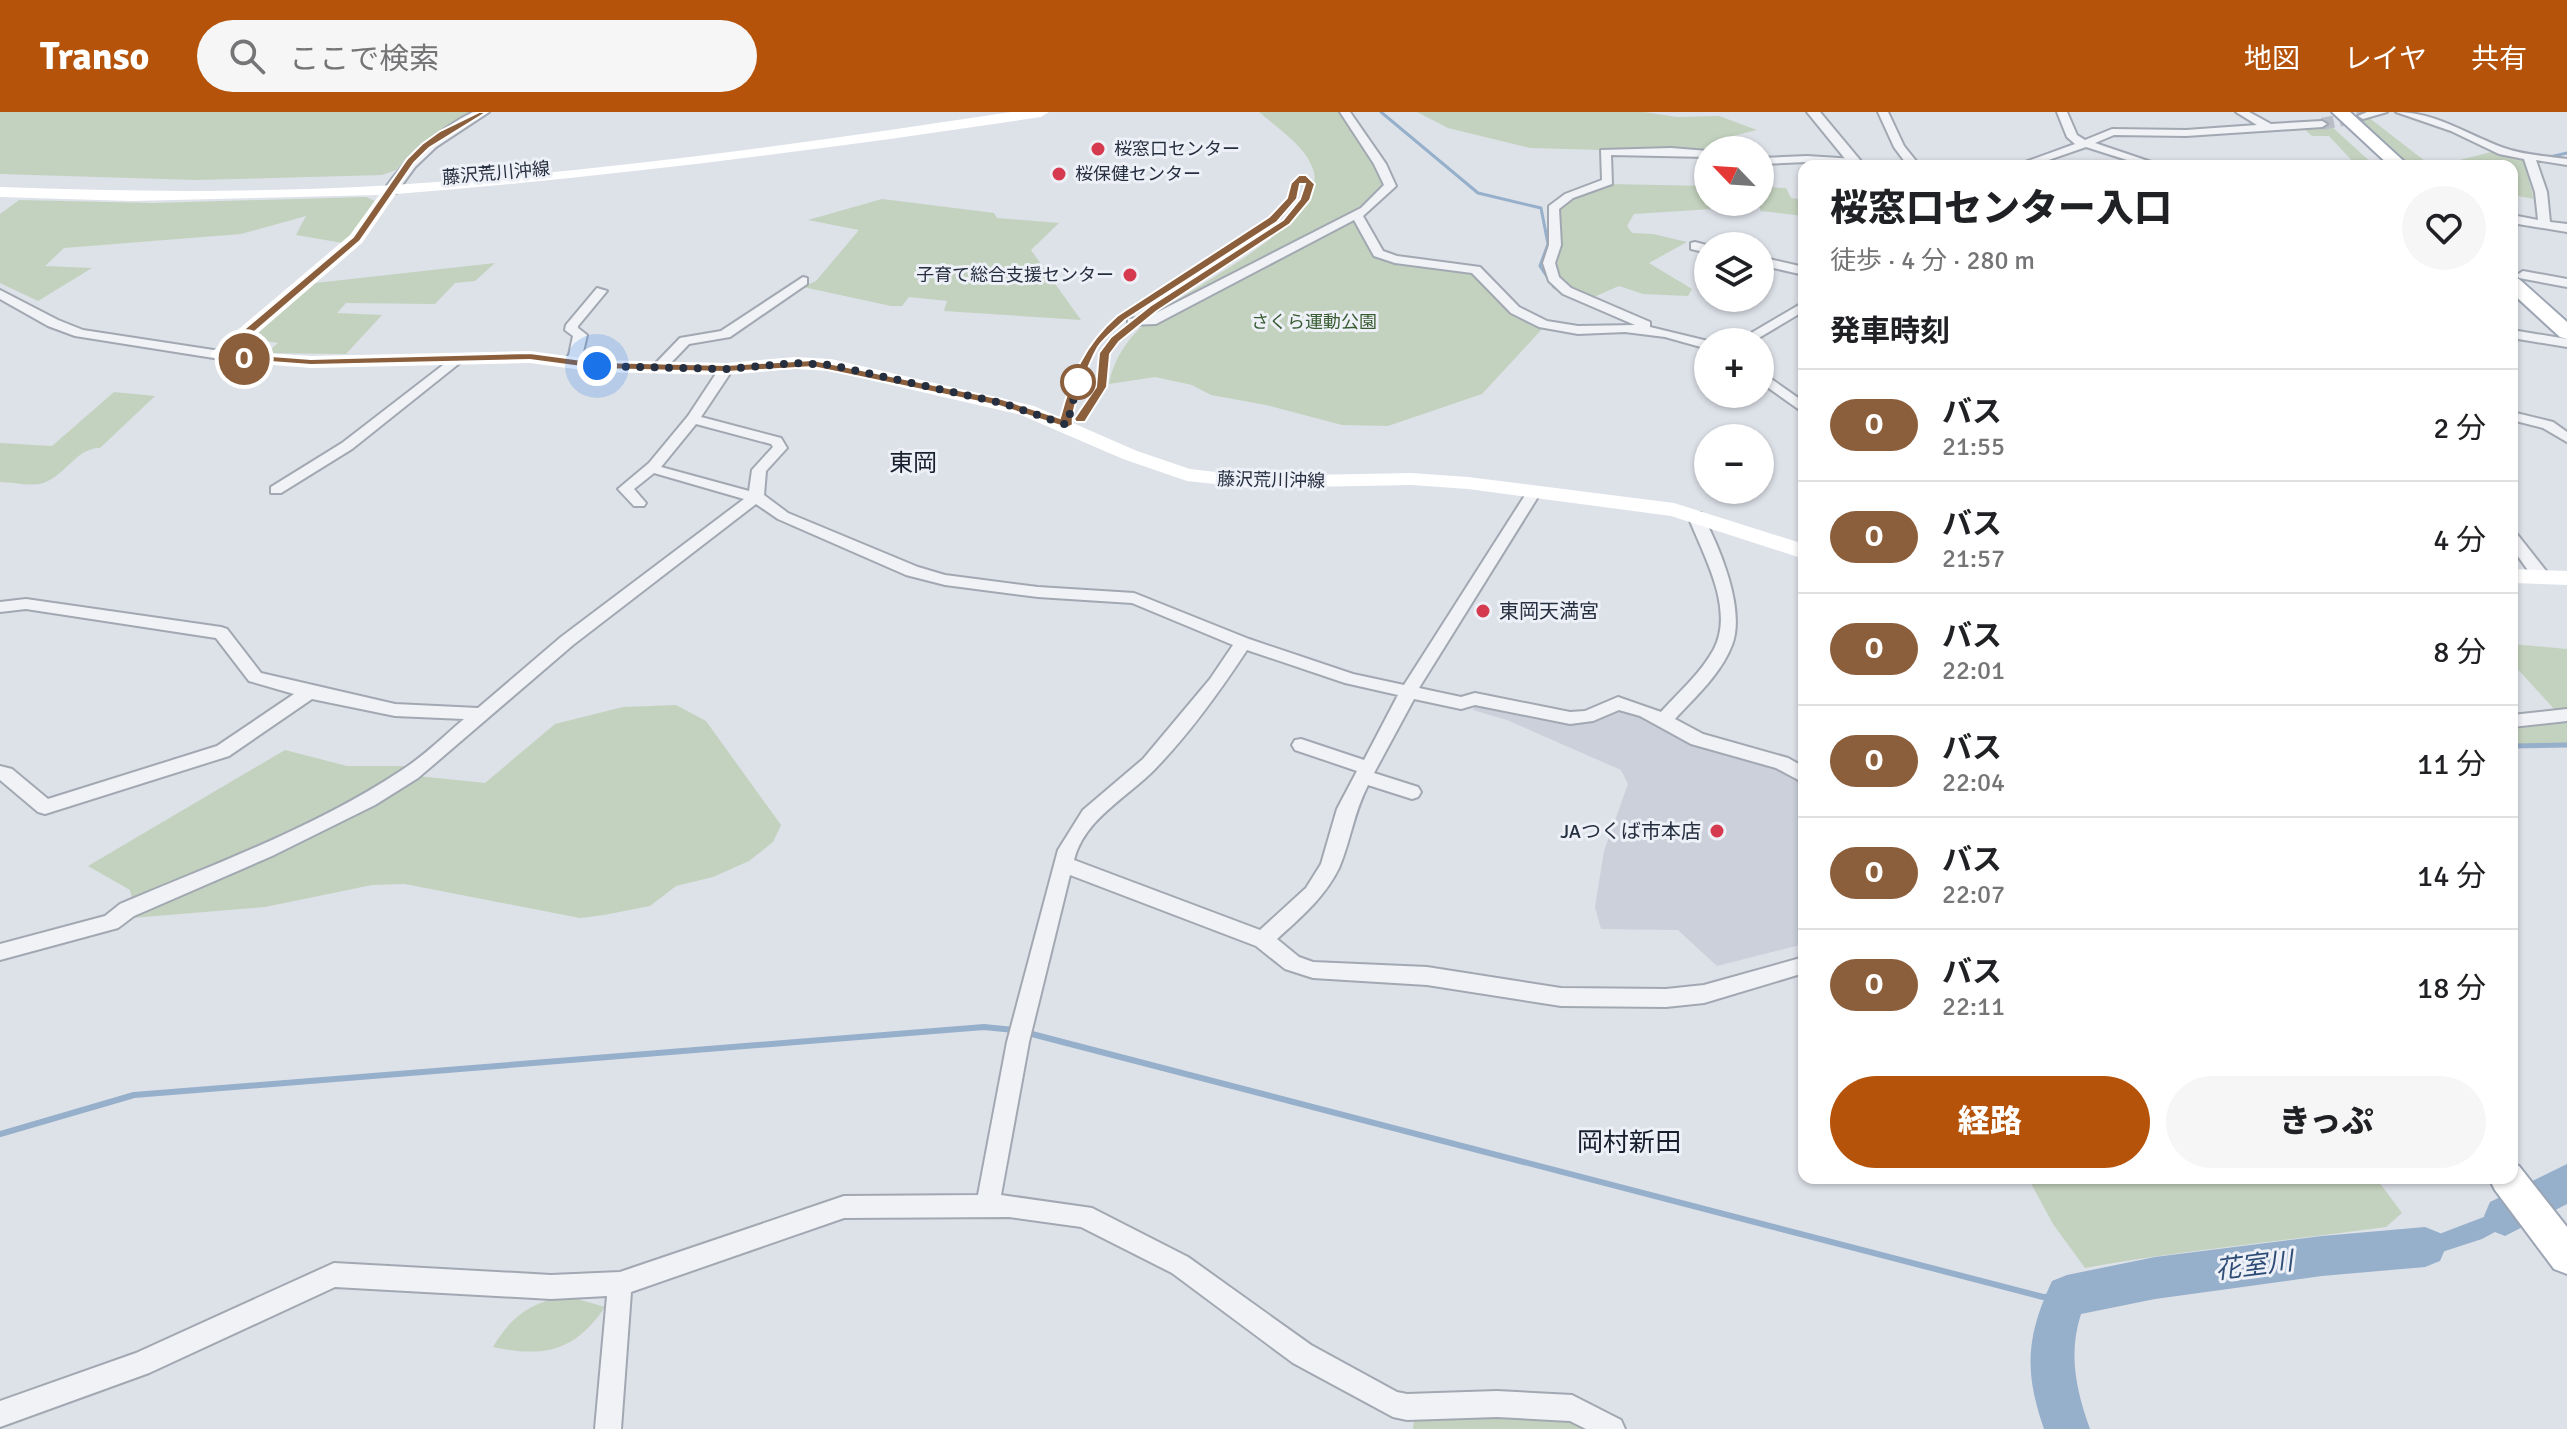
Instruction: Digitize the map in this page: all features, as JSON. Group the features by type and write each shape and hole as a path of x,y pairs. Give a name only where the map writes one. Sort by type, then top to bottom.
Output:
{"main road":[{"name":"藤沢荒川沖線","path":"0,192 233,195 394,185 670,157 988,112"},
{"name":"藤沢荒川沖線","path":"0,184 168,188 513,182 668,166 1041,112"},
{"path":"2340,112 2393,160"},
{"path":"2323,118 2376,160"},
{"path":"220,355 356,239 394,185"},
{"path":"2518,277 2567,315"},
{"path":"2518,277 2567,333"},
{"name":"藤沢荒川沖線","path":"220,355 311,362 530,357 569,362 726,369 795,363 831,365 1002,403 1067,425 1164,469 1219,481 1425,480 1534,492 1696,516 1798,550"},
{"path":"2518,576 2567,578"},
{"path":"2512,1184 2563,1251"}],"street":[{"path":"394,185 410,161 434,139 483,112"},
{"path":"1133,322 1151,321 1365,210 1390,186 1380,164 1345,112"},
{"path":"1813,112 1853,160"},
{"path":"1883,112 1899,147 1909,160"},
{"path":"2062,112 2072,137 2138,160"},
{"path":"2241,112 2268,127"},
{"path":"2363,116 2382,112"},
{"path":"2401,112 2455,129 2503,152 2566,161"},
{"path":"2036,160 2112,132 2186,133 2268,127 2323,118"},
{"path":"1694,153 1605,152 1608,182 1569,196 1553,208 1555,245 1549,263 1553,278 1567,291 1666,333 1694,341"},
{"path":"2529,157 2541,192 2544,224"},
{"path":"1774,160 1817,160"},
{"path":"1356,214 1378,253 1395,259 1476,270 1515,310 1544,324 1578,330 1625,328 1666,333"},
{"path":"2518,220 2567,228"},
{"path":"1774,264 1798,270"},
{"path":"2518,275 2567,283"},
{"path":"659,367 685,341 725,334 803,281"},
{"path":"569,362 575,356 580,335 571,330 572,325 601,291"},
{"path":"0,294 53,323 80,333 220,355"},
{"path":"1767,328 1798,310"},
{"path":"2518,335 2567,343"},
{"path":"276,490 309,474 384,419 456,359"},
{"path":"639,503 625,489 650,468 693,419 726,369"},
{"path":"1774,386 1798,404"},
{"path":"2518,418 2564,433"},
{"path":"0,952 111,922 127,910 265,851 369,800 431,758 567,641 756,497 759,470 780,448 776,441 693,419"},
{"path":"650,468 756,497 783,516 912,571 945,580 1038,592 1134,598 1243,643 1351,679 1461,703 1475,699 1570,718 1587,717 1618,703 1664,720 1697,739 1782,763 1798,772"},
{"path":"1263,940 1313,893 1330,866 1346,809 1409,692 1534,492"},
{"path":"1664,720 1725,644 1728,619 1725,594 1696,516"},
{"path":"2518,545 2541,576"},
{"path":"0,607 26,604 221,633 255,677 395,710 482,714"},
{"path":"987,1207 1018,1042 1067,850 1090,815 1149,764 1216,683 1243,643"},
{"path":"0,773 6,774 45,807 223,751 309,692"},
{"path":"2518,720 2567,715"},
{"path":"1301,745 1412,792"},
{"path":"1062,866 1077,868 1263,940 1292,963 1313,970 1427,976 1561,997 1666,998 1704,994 1798,967"},
{"path":"0,1414 140,1364 334,1275 551,1287 620,1284 844,1207 1009,1206 1084,1216 1180,1265 1302,1354 1393,1404 1407,1407 1497,1404 1572,1408 1612,1429"},
{"path":"608,1429 620,1284"}],"shaded area":[{"path":"1476,703 1577,723 1620,709 1645,716 1694,744 1789,772 1798,779 1798,946 1717,966 1678,930 1601,929 1595,907 1604,851 1628,784 1621,770 1507,720 1473,710"}],"green space":[{"path":"0,112 470,112 415,149 396,170 382,175 196,180 0,174"},
{"name":"さくら運動公園","path":"1259,112 1340,112 1385,183 1359,215 1356,225 1373,251 1389,260 1473,272 1521,318 1543,328 1482,394 1388,426 1342,425 1266,405 1211,395 1192,385 1155,377 1109,384 1119,356 1142,326 1279,232 1301,210 1313,189 1313,169 1304,152"},
{"path":"1417,112 1644,112 1677,117 1719,116 1757,130 1733,136 1694,136 1694,153 1530,148 1448,128"},
{"path":"2368,117 2424,160 2405,160 2356,119"},
{"path":"2331,126 2368,160 2351,160 2329,136 2312,136 2303,128"},
{"path":"2491,152 2523,158 2534,199 2518,196 2518,160 2460,160"},
{"path":"1608,184 1694,186 1694,210 1634,214 1627,226 1632,233 1653,234 1687,242 1649,263 1692,289 1688,296 1643,294 1619,286 1589,299 1574,291 1563,283 1553,265 1554,214 1569,200"},
{"path":"1774,188 1786,188 1791,198 1798,199 1798,215 1774,213"},
{"path":"366,197 377,202 354,234 343,243 296,235 306,216 241,234 64,248 45,266 92,268 38,301 0,283 0,214 19,200 154,203"},
{"path":"882,199 994,213 997,218 1059,223 1031,250 1081,320 944,311 947,301 909,297 902,306 891,306 803,287 816,281 859,230 808,220"},
{"path":"495,263 475,281 455,283 435,304 346,303 337,313 382,315 346,354 267,353 278,343 251,339 315,283"},
{"path":"114,392 155,396 100,448 91,449 76,458 48,481 39,484 0,482 0,443 52,446"},
{"path":"2518,645 2567,649 2567,709 2555,710 2518,670"},
{"path":"676,705 706,721 781,825 773,842 749,861 713,877 676,886 650,906 580,918 405,884 372,885 265,907 132,918 129,915 418,776 485,783 555,724 623,707"},
{"path":"2567,722 2567,744 2518,745 2518,727"},
{"path":"285,750 347,766 410,766 363,796 276,842 132,899 130,890 88,866"},
{"path":"2031,1184 2380,1184 2402,1213 2386,1227 2085,1268 2053,1224"},
{"path":"567,1296 605,1307 594,1322 570,1342 557,1348 528,1352 493,1347 508,1326 524,1312 543,1302"},
{"path":"1415,1413 1559,1415 1595,1429 1413,1429"}],"water":[{"path":"2567,1190 2567,1193 2482,1239 2445,1251 2389,1261 2378,1244 2434,1236 2489,1215 2543,1205"}],"waterway":[{"path":"1381,112 1478,193 1541,208 1548,244 1540,266 1554,287 1565,293"},
{"path":"2550,157 2567,153"},
{"path":"1574,298 1627,322"},
{"path":"2518,746 2567,745"},
{"path":"0,1134 134,1095 984,1027 1014,1030"},
{"path":"1028,1033 2043,1297 2067,1296"},
{"name":"花室川","path":"2505,1216 2567,1183"},
{"name":"花室川","path":"2067,1429 2056,1395 2051,1362 2054,1330 2067,1296 2155,1278 2322,1256 2425,1247"}],"tunnel":[{"path":"2322,124 2363,116"}],"bus line":[{"name":"O","path":"483,112 443,133 426,146 410,161 356,239 220,355 311,362 530,357 597,366 726,369 813,363 1002,403 1067,425 1066,417 1091,349 1111,326 1273,219 1292,199 1296,183 1302,177 1310,184 1305,200 1286,222 1153,308 1115,339 1104,353 1102,387 1080,419"}],"place":[{"name":"桜窓口センター","path":"1098,149"},
{"name":"桜保健センター","path":"1059,174"},
{"name":"子育て総合支援センター","path":"1130,275"},
{"name":"東岡天満宮","path":"1483,611"},
{"name":"JAつくば市本店","path":"1717,831"}],"district":[{"name":"東岡","path":"913,463"},
{"name":"岡村新田","path":"1629,1143"}],"route":[{"path":"597,366 726,369 795,363 831,365 1002,403 1067,425 1078,382"}]}
